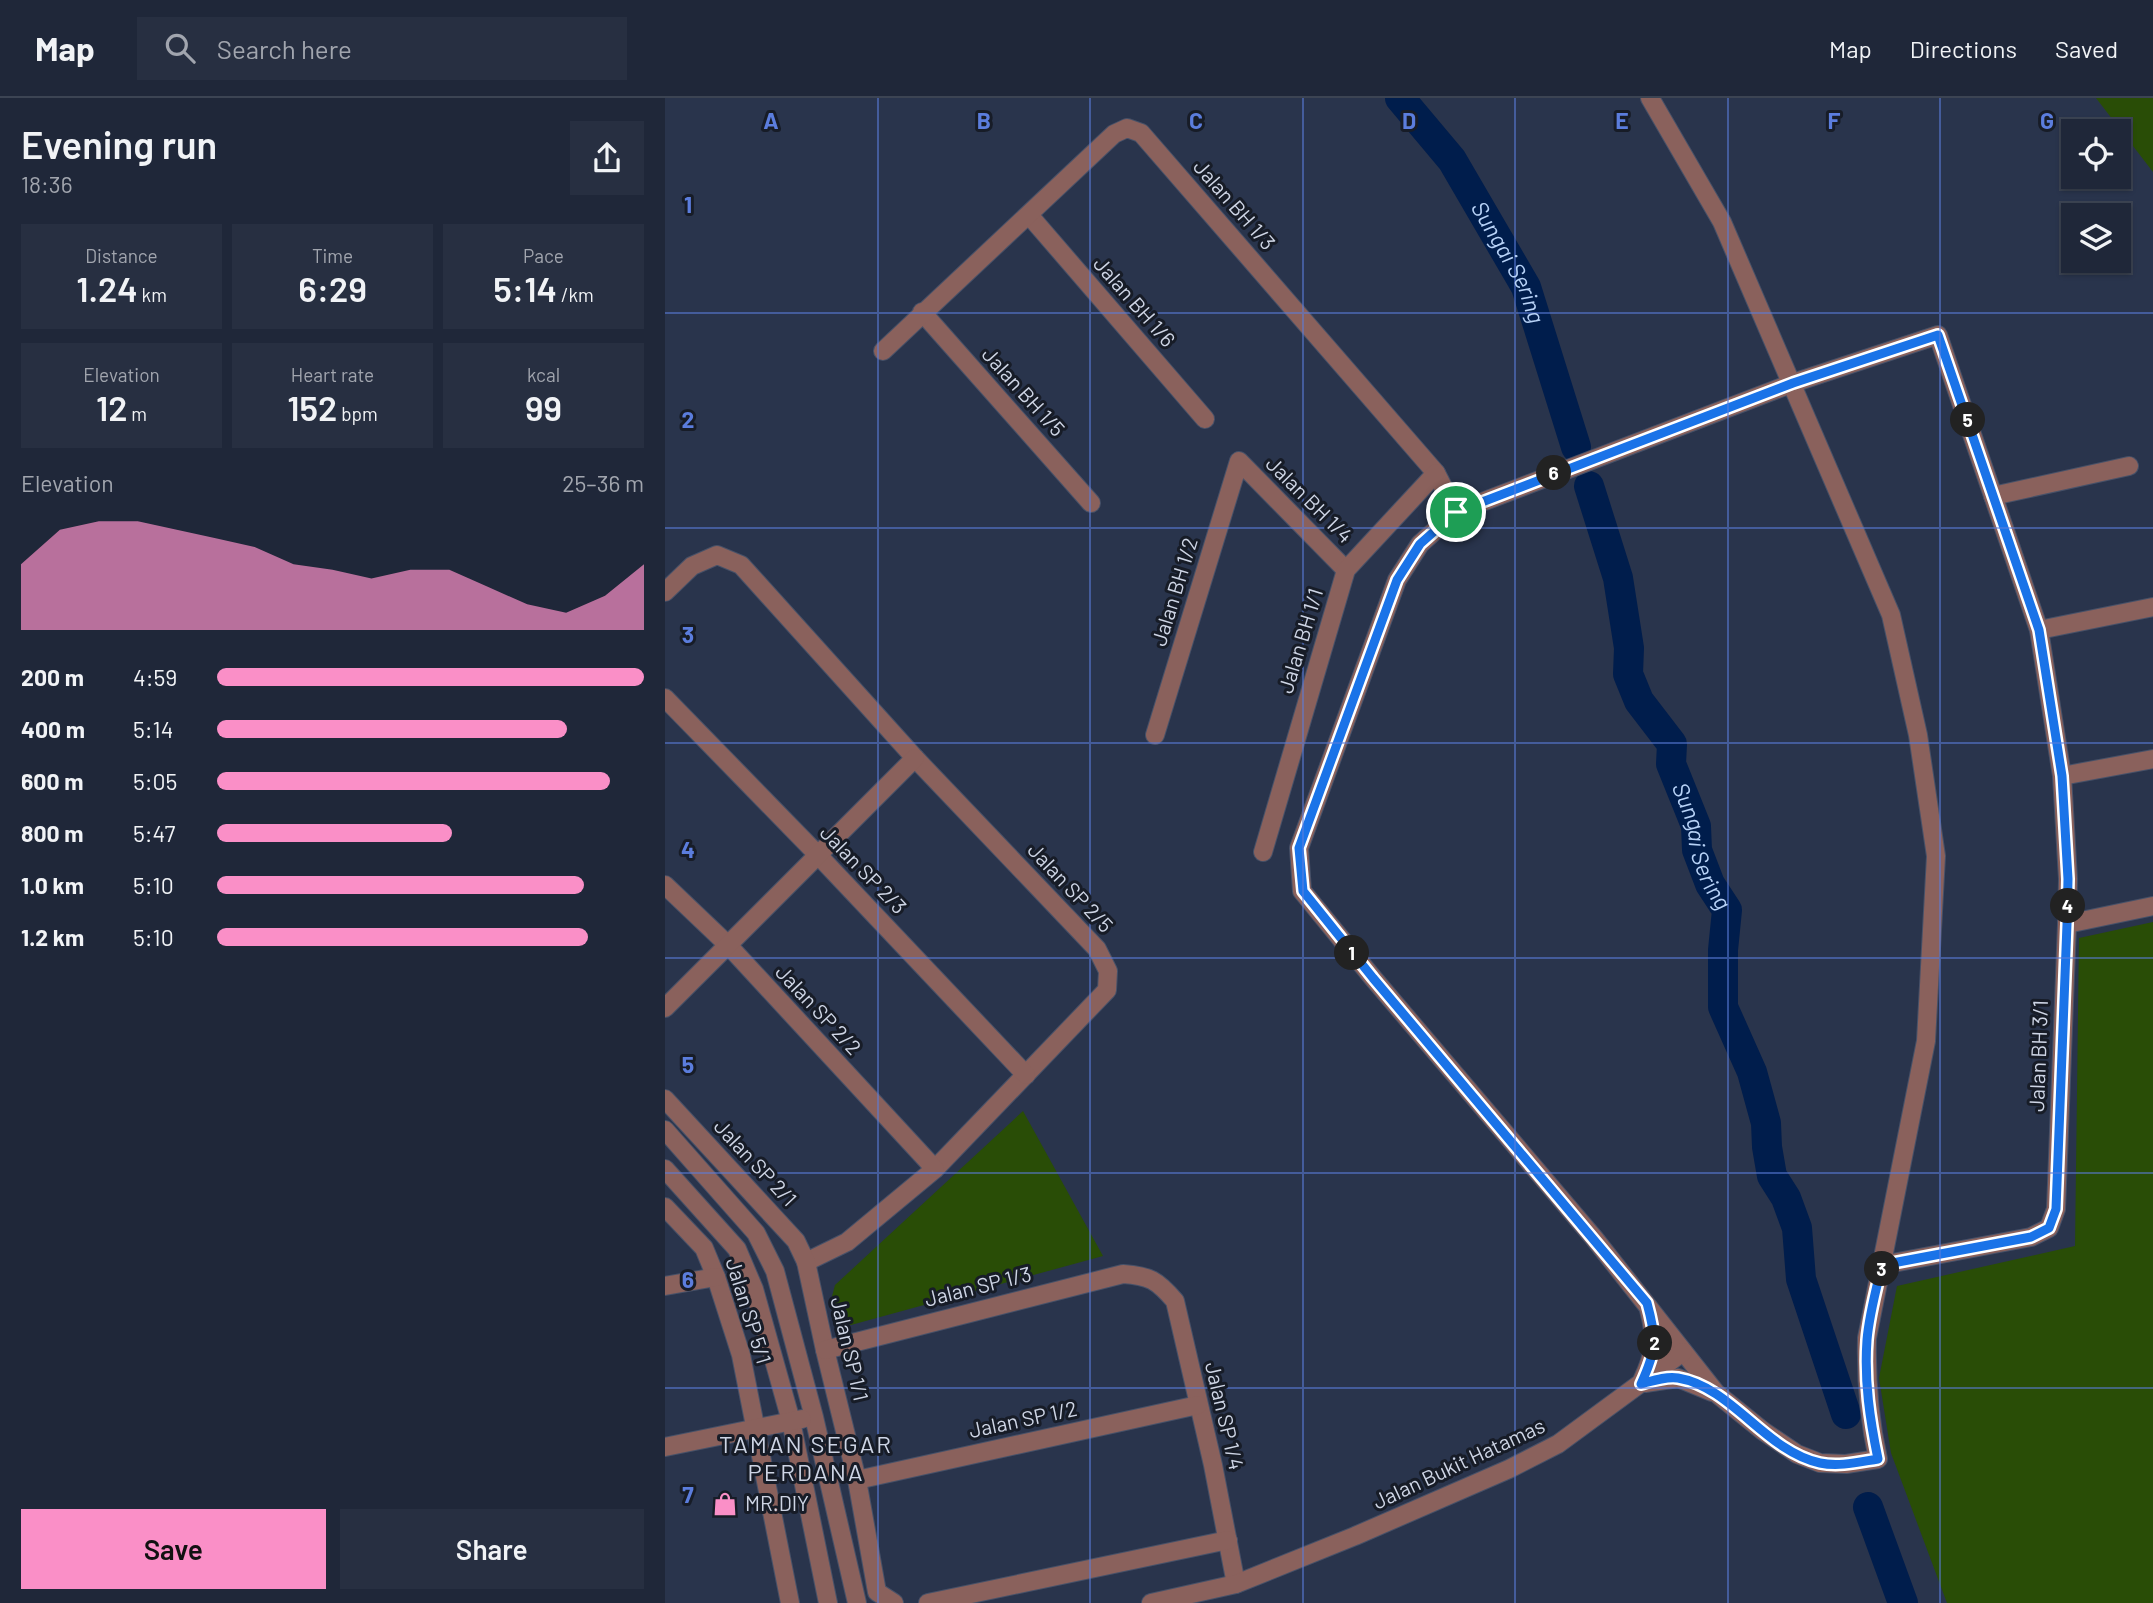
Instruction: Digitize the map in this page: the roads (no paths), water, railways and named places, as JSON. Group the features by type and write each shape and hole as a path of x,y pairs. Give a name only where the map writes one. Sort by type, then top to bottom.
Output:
{"street":[{"path":"1650,98 1722,222 1793,383 1891,615 1918,735 1936,856 1926,1041 1872,1309 1867,1352 1869,1415 1878,1459 1846,1464 1820,1463 1797,1454 1755,1425 1716,1393 1647,1303 1303,891 1299,848 1397,580 1420,544 1456,512 1793,383"},
{"name":"Jalan BH 1/3","path":"883,351 1114,134 1128,128 1141,133 1436,473 1456,512"},
{"name":"Jalan BH 1/6","path":"1029,215 1205,419"},
{"name":"Jalan BH 1/5","path":"922,312 1091,503"},
{"name":"Jalan BH 3/1","path":"1793,383 1938,335 2039,630 2062,776 2068,879 2056,1209 2049,1228 2031,1237 1882,1265"},
{"name":"Jalan BH 1/4","path":"1239,461 1346,570"},
{"name":"Jalan BH 1/2","path":"1155,735 1239,461"},
{"path":"1993,496 2129,466"},
{"name":"Jalan BH 1/1","path":"1263,852 1346,570 1436,473"},
{"name":"Jalan SP 2/5","path":"665,592 692,566 717,555 741,565 915,758 1097,948 1108,971 1107,990 935,1169 846,1242 806,1262"},
{"path":"2039,630 2153,607"},
{"name":"Jalan SP 2/3","path":"665,698 1026,1074"},
{"path":"665,1008 915,758"},
{"path":"2062,776 2153,759"},
{"name":"Jalan SP 2/2","path":"665,885 728,946 935,1169"},
{"path":"2067,924 2153,906"},
{"name":"Jalan SP 2/1","path":"665,1099 796,1241 806,1262"},
{"path":"665,1130 756,1233 775,1271 814,1417 857,1603"},
{"path":"665,1169 737,1249 754,1290 791,1421 828,1603"},
{"name":"Jalan SP 5/1","path":"665,1207 704,1248 741,1355 751,1402 748,1429 790,1603"},
{"name":"Jalan SP 1/1","path":"806,1262 857,1480 877,1592 894,1603"},
{"name":"Jalan SP 1/3","path":"825,1350 1122,1274 1142,1275"},
{"name":"Jalan SP 1/4","path":"1142,1275 1160,1283 1175,1301 1236,1584"},
{"path":"665,1286 716,1277"},
{"path":"1641,1384 1651,1362 1655,1340 1647,1303"},
{"name":"Jalan Bukit Hatamas","path":"1236,1584 1356,1536 1509,1469 1559,1444 1683,1352"},
{"path":"1641,1384 1678,1378 1716,1393"},
{"name":"Jalan SP 1/2","path":"857,1480 1198,1405"},
{"path":"665,1447 814,1417"},
{"path":"928,1603 1228,1540"},
{"path":"1154,1603 1236,1584"}],"waterway":[{"name":"Sungai Sering","path":"1400,98 1452,160 1526,287 1576,447"},
{"name":"Sungai Sering","path":"1589,486 1618,578 1629,648 1628,674 1639,701 1672,744 1671,764 1696,826 1697,850 1710,884 1727,910 1723,950 1723,1007 1752,1072 1766,1123 1772,1176 1786,1198 1797,1228 1801,1279 1846,1414"},
{"name":"Sungai Sering","path":"1868,1507 1903,1603"}],"place":[{"name":"MR.DIY","path":"725,1504"}],"district":[{"name":"TAMAN SEGAR PERDANA","path":"806,1459"}]}
